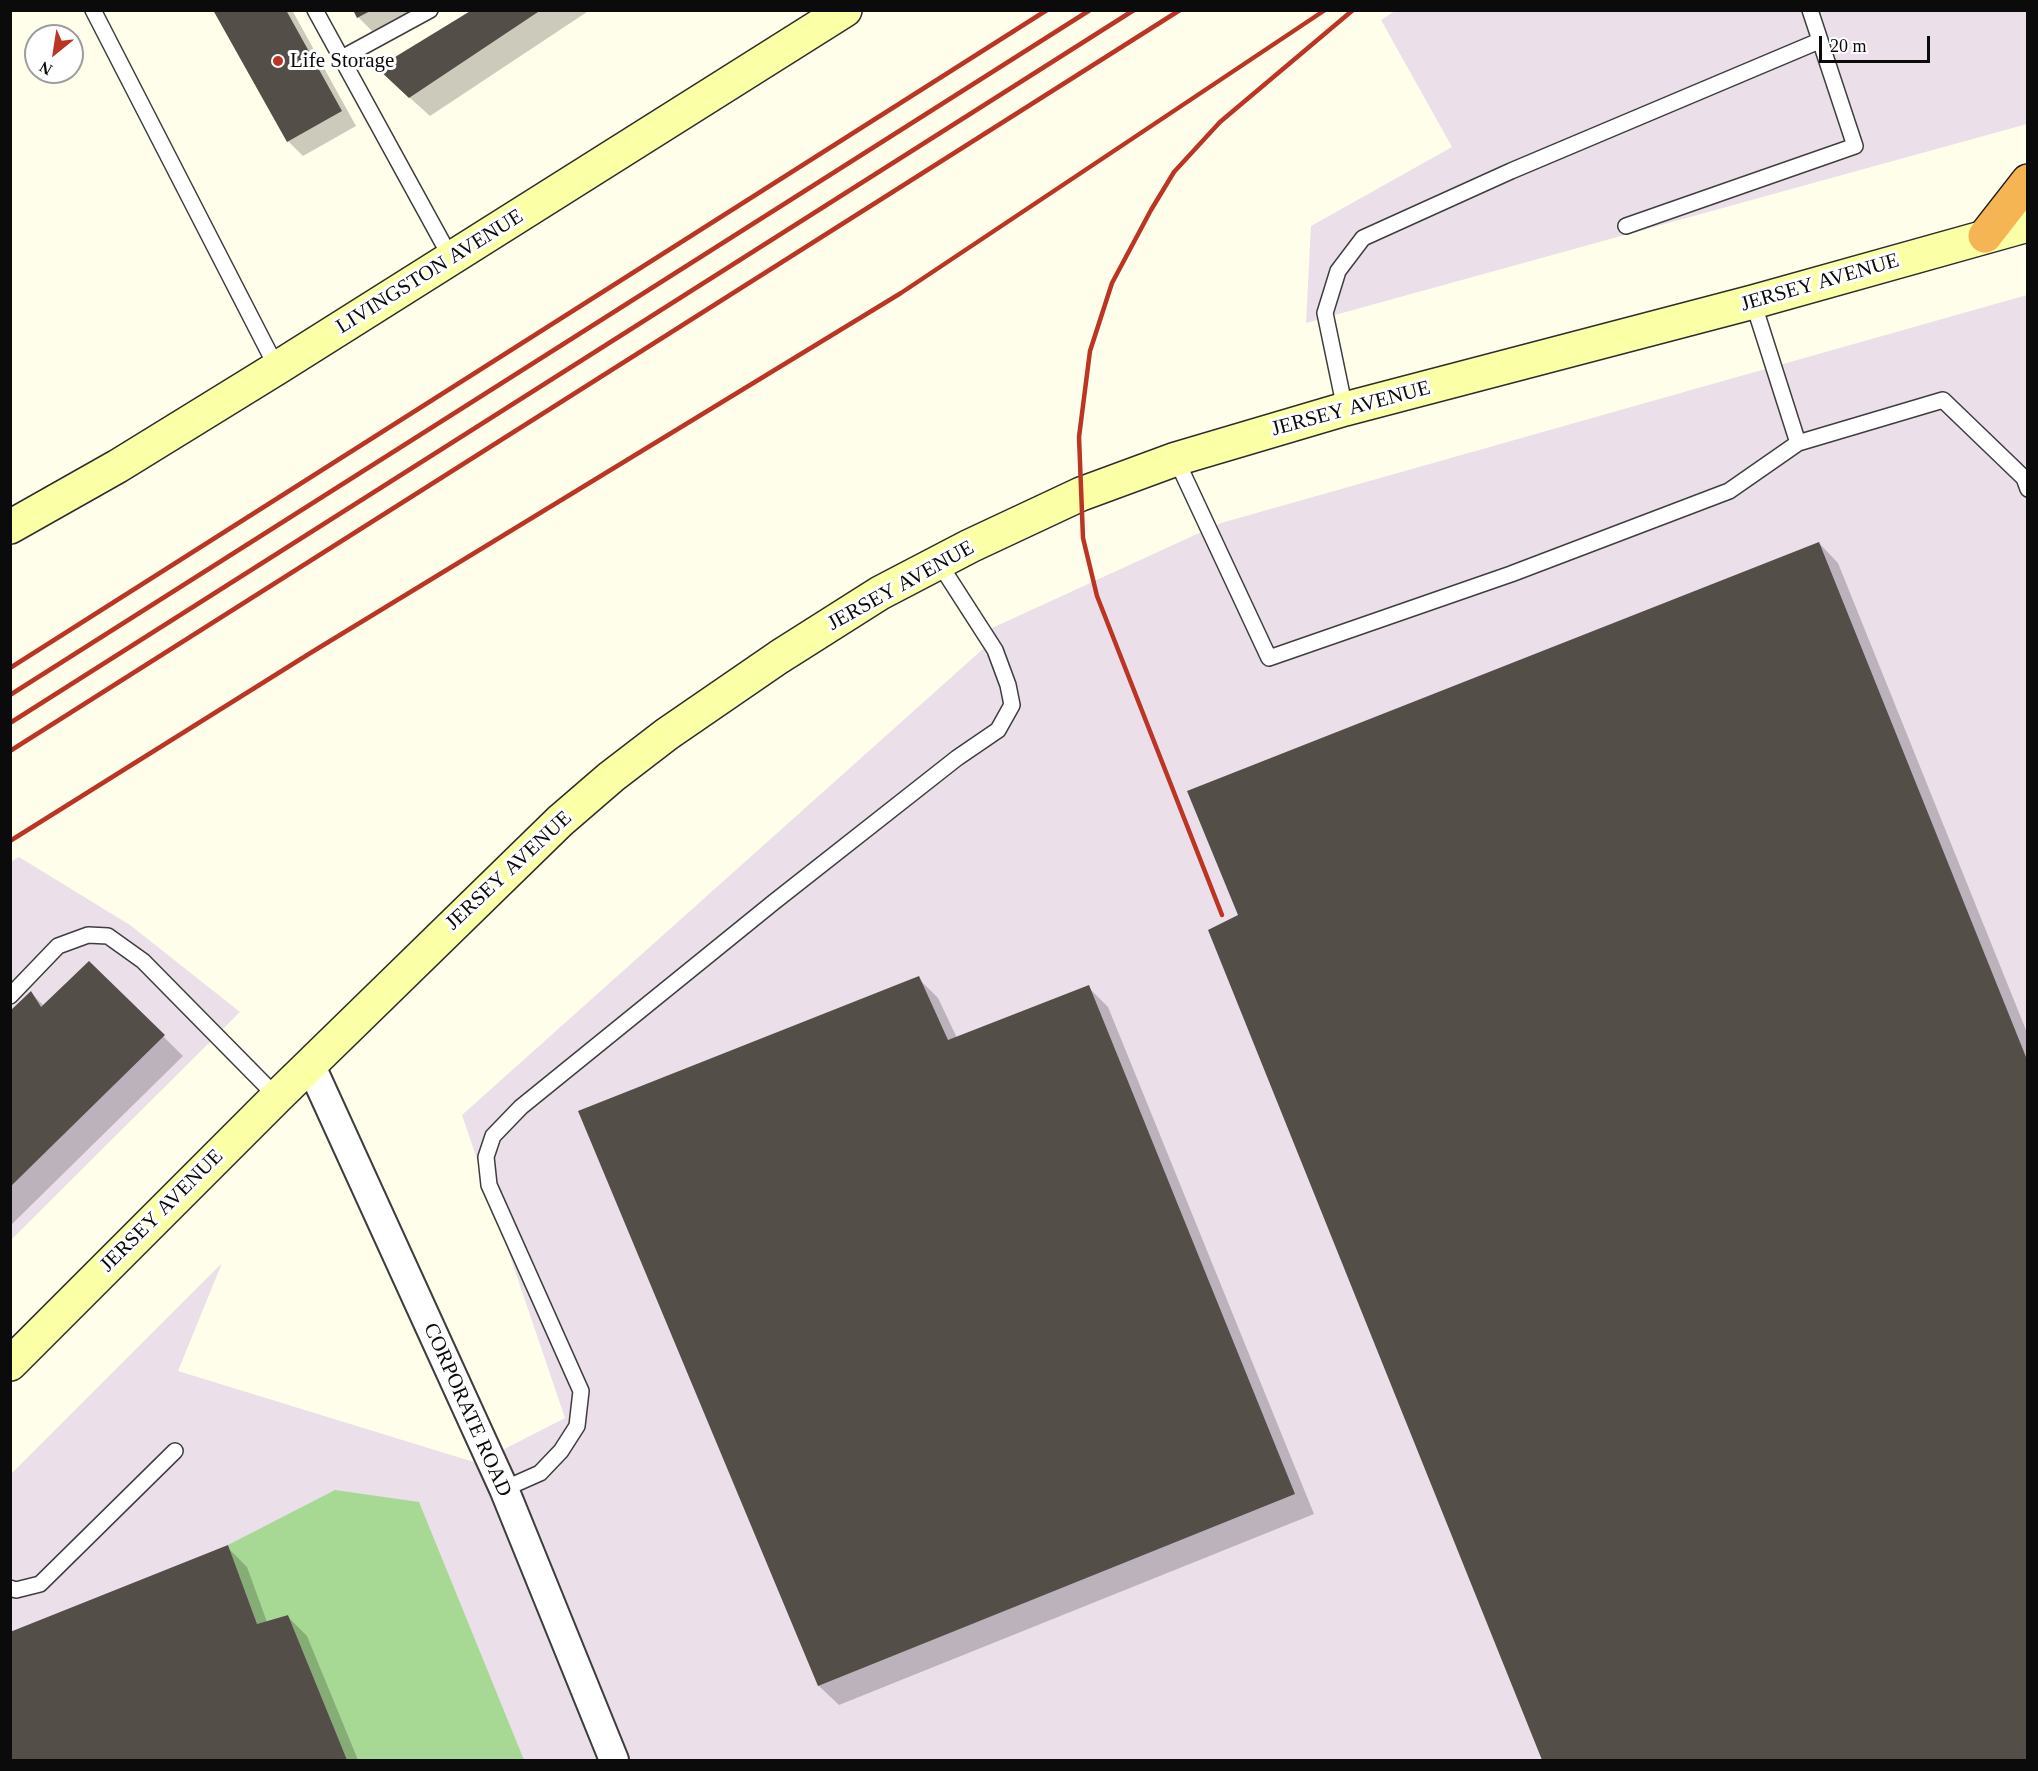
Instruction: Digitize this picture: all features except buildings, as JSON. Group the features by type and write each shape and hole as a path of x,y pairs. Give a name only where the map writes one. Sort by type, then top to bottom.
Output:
{"highway":[{"path":"1985,236 2028,181"}],"main road":[{"name":"LIVINGSTON AVENUE","path":"10,527 118,466 278,368 845,10"},
{"name":"JERSEY AVENUE","path":"13,1355 560,821 611,777 667,734 779,657 880,593 1081,494 1176,459 1345,409 1753,302 2028,225"}],"street":[{"name":"CORPORATE ROAD","path":"310,1064 504,1489 614,1761"}],"lane":[{"path":"93,10 278,368"},
{"path":"315,10 451,258"},
{"path":"340,59 430,10"},
{"path":"1626,226 1855,146 1810,10"},
{"path":"1345,409 1326,313 1338,271 1363,238 1511,171 1820,41"},
{"path":"1753,302 1798,443"},
{"path":"1176,459 1269,658 1511,574 1729,491 1798,443 1943,400 2024,478 2028,489"},
{"path":"504,1489 540,1473 561,1451 577,1426 581,1391 489,1185 486,1157 493,1136 521,1107 765,909 957,758 998,730 1012,705 1008,685 995,650 939,563"},
{"path":"10,996 58,946 88,935 108,936 143,961 276,1097"},
{"path":"10,1588 16,1590 40,1584 175,1451"}],"shaded area":[{"path":"1395,11 2027,11 2027,124 1306,323 1311,226 1452,147 1381,20"},
{"path":"2027,295 2027,1760 11,1760 11,1474 222,1263 178,1371 477,1463 565,1418 462,1115 984,648 979,634 1221,523"},
{"path":"19,857 130,925 240,1012 11,1240 10,862"}],"green space":[{"path":"335,1490 419,1502 524,1760 347,1760 288,1615 257,1624 228,1545"}],"railway":[{"path":"10,668 1047,10"},
{"path":"10,695 1090,10"},
{"path":"10,723 1134,10"},
{"path":"10,751 1180,10"},
{"path":"10,841 312,652 901,293 1325,10"},
{"path":"1222,915 1097,596 1083,538 1079,437 1090,351 1112,283 1174,172 1220,122 1353,10"}],"place":[{"name":"Life Storage","path":"278,61"}]}
